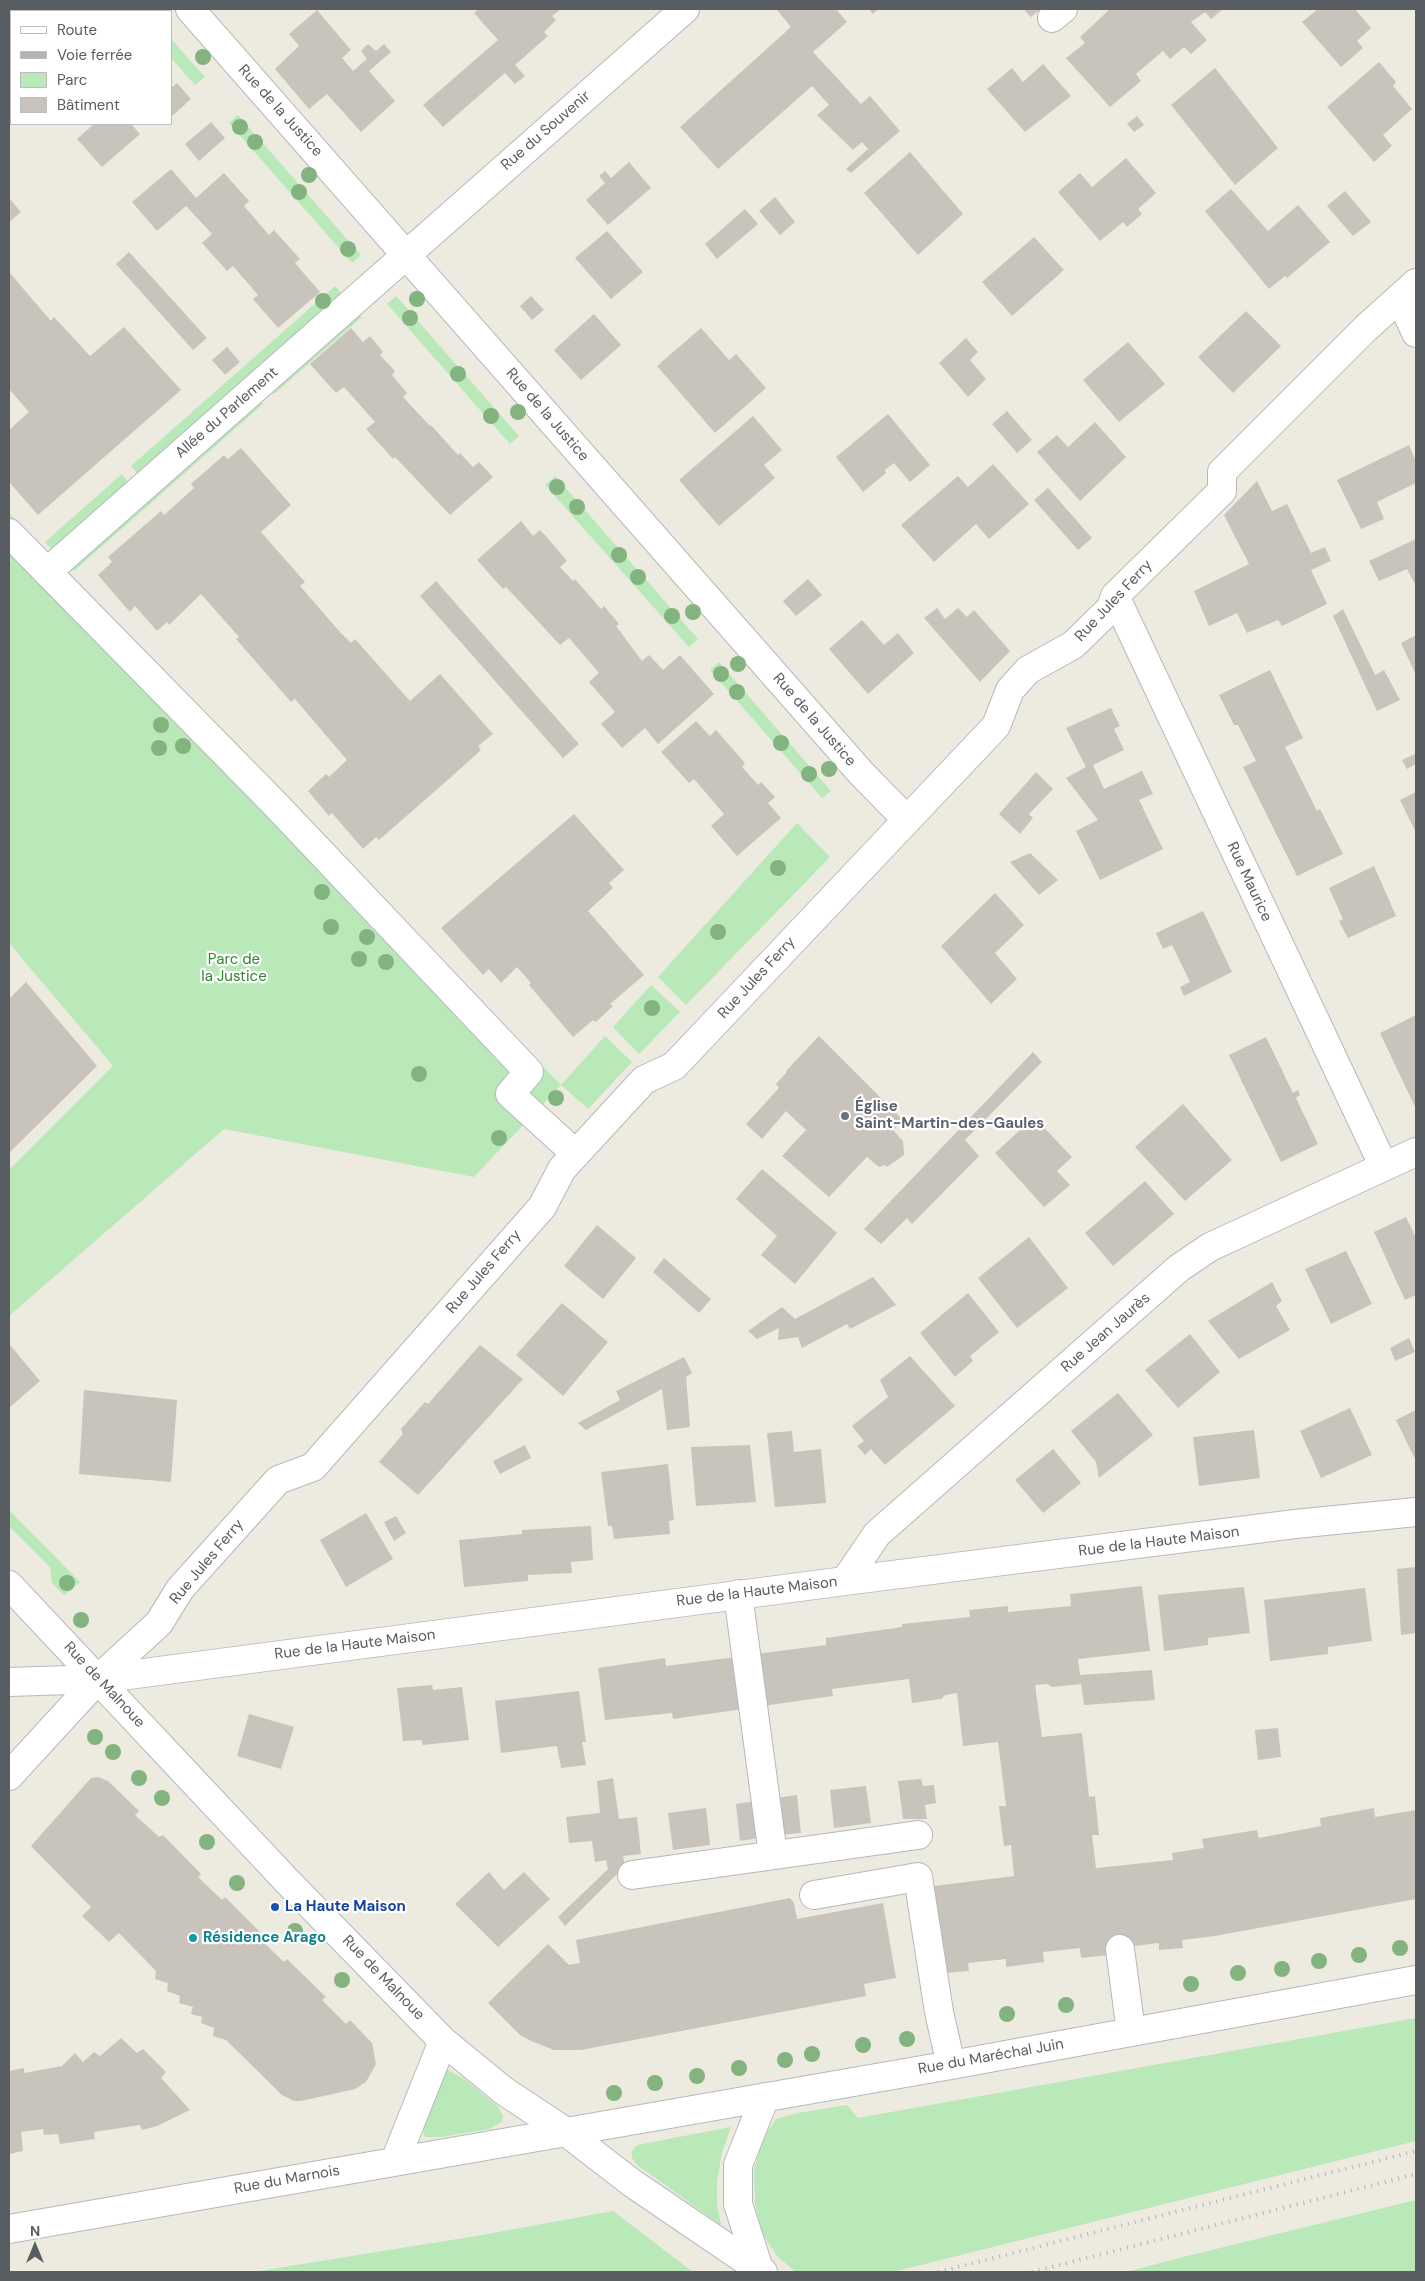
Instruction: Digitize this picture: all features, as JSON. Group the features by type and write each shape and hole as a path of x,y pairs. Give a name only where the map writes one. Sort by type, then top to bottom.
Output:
{"street":[{"name":"Rue de la Justice","path":"190,9 861,773 907,820"},
{"name":"Rue du Souvenir","path":"407,255 685,9"},
{"name":"Allée du Parlement","path":"47,572 407,255"},
{"path":"1408,291 1416,333"},
{"name":"Rue Jules Ferry","path":"9,1776 98,1679 154,1629 180,1589 278,1480 313,1467 542,1207 562,1169 644,1080 674,1066 996,726 1010,690 1028,670 1072,645 1111,608 1115,596 1222,491 1222,472 1366,328 1408,291"},
{"path":"9,533 276,805 529,1072 510,1094 576,1154"},
{"name":"Rue Maurice","path":"1115,596 1384,1167"},
{"name":"Rue Jean Jaurès","path":"845,1581 876,1534 1179,1268 1210,1247 1416,1152"},
{"name":"Rue de la Haute Maison","path":"9,1682 98,1679 738,1594 1285,1526 1416,1512"},
{"name":"Rue de Malnoue","path":"9,1585 286,1880 444,2041 504,2091 566,2132 632,2183 761,2271"},
{"path":"738,1594 773,1855"},
{"path":"632,1875 918,1835"},
{"path":"814,1895 918,1877 939,2012 951,2065"},
{"path":"1120,1949 1131,2032"},
{"name":"Rue du Maréchal Juin","path":"566,2132 951,2065 1416,1980"},
{"path":"395,2161 444,2041"},
{"path":"761,2271 738,2204 738,2165 765,2097"},
{"name":"Rue du Marnois","path":"9,2229 566,2132"}],"green space":[{"path":"172,40 205,77 195,85 172,59"},
{"path":"238,115 361,255 352,263 229,123"},
{"path":"335,286 346,299 142,479 131,466"},
{"path":"396,296 519,436 510,444 387,304"},
{"path":"355,311 362,317 274,394 268,387"},
{"path":"257,397 263,404 74,571 67,564"},
{"path":"122,474 132,487 56,554 45,542"},
{"path":"555,476 698,639 689,647 545,485"},
{"name":"Parc de la Justice","path":"9,513 561,1085 474,1177 224,1129 9,1316 9,1170 113,1066 9,943"},
{"path":"719,662 831,791 822,798 710,670"},
{"path":"797,823 830,857 686,1005 658,977"},
{"path":"651,985 680,1012 639,1054 613,1027"},
{"path":"605,1036 632,1062 588,1109 561,1085"},
{"path":"9,1510 80,1582 64,1595 52,1583 50,1567 9,1526"},
{"path":"1416,2018 1416,2141 893,2272 796,2272 778,2257 763,2235 755,2204 754,2170 763,2139 776,2119 798,2113 847,2105 858,2118"},
{"path":"443,2070 448,2070 466,2080 498,2107 503,2116 502,2122 489,2129 441,2137 425,2137 423,2130 438,2076"},
{"path":"731,2127 722,2153 717,2181 717,2204 721,2225 637,2165 632,2158 632,2151 637,2145"},
{"path":"1416,2200 1416,2272 1126,2272 1179,2258"},
{"path":"613,2211 693,2272 253,2272 476,2236"}],"building":[{"path":"9,9 81,10 10,10 10,24"},
{"path":"479,9 561,9 552,16 556,20 544,32 548,36 515,65 525,76 515,84 505,73 443,127 423,105 498,40 474,13"},
{"path":"836,9 847,22 813,52 861,104 870,96 900,131 851,173 846,169 868,149 862,142 853,150 817,115 829,105 812,86 718,169 680,127 791,27 777,10"},
{"path":"869,9 878,9 873,14"},
{"path":"1028,9 1041,9 1031,17 1025,11"},
{"path":"1110,9 1223,9 1211,19 1205,12 1191,22 1207,40 1191,54 1184,47 1170,59 1163,51 1136,74 1141,81 1110,107 1066,58 1085,43 1080,37"},
{"path":"1318,9 1355,9 1371,28 1357,41 1363,48 1341,67 1302,22"},
{"path":"317,10 351,50 342,58 353,71 367,59 361,51 368,44 376,51 384,44 391,52 369,71 395,101 361,132 327,94 309,109 275,69 299,46 289,34"},
{"path":"1379,62 1396,82 1393,86 1412,109 1383,135 1392,146 1374,162 1327,107"},
{"path":"1043,64 1071,96 1025,132 987,89 1012,68 1023,82"},
{"path":"1215,68 1278,148 1235,185 1171,105"},
{"path":"177,83 191,99 172,116 172,87"},
{"path":"1137,116 1144,125 1134,132 1127,124"},
{"path":"211,122 225,138 199,161 185,144"},
{"path":"93,125 132,125 140,134 102,167 77,139"},
{"path":"910,152 963,214 918,255 864,193"},
{"path":"1126,158 1156,193 1138,209 1142,214 1127,227 1123,222 1100,241 1058,192 1080,173 1092,187"},
{"path":"629,162 651,188 608,225 586,200 605,183 599,176 605,171 611,178"},
{"path":"171,169 196,198 224,173 249,201 244,206 269,235 274,230 300,259 295,263 320,292 278,328 253,299 258,295 233,266 227,271 202,243 212,234 186,206 157,231 132,202"},
{"path":"1231,189 1268,231 1298,205 1330,242 1287,278 1285,276 1269,289 1205,211"},
{"path":"1345,191 1371,222 1353,236 1327,206"},
{"path":"775,197 795,222 780,235 759,211"},
{"path":"9,198 21,212 9,222"},
{"path":"745,209 758,224 717,259 705,244"},
{"path":"607,231 643,272 611,299 575,258"},
{"path":"1034,237 1064,270 1012,316 982,282"},
{"path":"129,252 207,338 193,350 116,264"},
{"path":"9,272 51,321 54,317 90,356 124,327 181,390 38,515 9,482 9,430 29,412 9,389"},
{"path":"531,296 544,310 532,320 520,306"},
{"path":"1246,311 1281,346 1233,393 1198,357"},
{"path":"594,314 621,345 581,380 554,350"},
{"path":"351,328 363,342 370,336 383,352 380,355 395,371 392,375 407,393 403,397 430,426 458,455 460,453 473,467 479,462 493,477 450,515 395,457 393,459 366,429 375,422 344,387 336,393 310,364"},
{"path":"701,328 729,360 736,354 766,388 715,433 657,366"},
{"path":"966,338 978,352 970,360 986,379 968,397 939,363"},
{"path":"1128,342 1165,384 1119,422 1083,380"},
{"path":"227,347 240,362 225,375 212,360"},
{"path":"1007,411 1032,440 1017,453 992,424"},
{"path":"888,414 930,465 910,482 894,463 885,470 886,473 863,492 836,457"},
{"path":"753,416 782,450 764,465 775,478 719,526 679,480"},
{"path":"1095,422 1126,457 1080,501 1037,452 1057,435 1068,447"},
{"path":"1409,445 1416,462 1416,483 1377,502 1384,519 1361,529 1337,480"},
{"path":"241,448 291,505 261,532 305,582 300,586 339,631 351,643 355,639 410,701 440,674 493,734 478,746 481,750 450,778 379,840 376,837 363,849 332,813 329,816 308,791 326,774 329,777 347,760 295,699 291,702 236,639 239,637 201,594 169,625 167,622 157,631 135,606 130,612 98,575 112,562 108,557 161,511 164,515 194,488 191,484 224,455 228,459"},
{"path":"993,464 1029,504 989,539 976,524 934,562 901,525 958,476 968,487"},
{"path":"1257,481 1272,511 1287,504 1311,553 1325,547 1331,561 1311,570 1327,604 1282,626 1278,620 1247,633 1237,613 1209,626 1194,591 1249,564 1224,515"},
{"path":"1048,488 1092,538 1078,550 1034,500"},
{"path":"521,521 533,536 540,530 545,535 567,561 560,567 573,581 575,579 601,609 604,606 619,624 616,626 642,661 649,655 663,670 680,655 714,694 658,744 645,728 622,748 601,724 615,712 589,682 599,673 569,638 560,645 506,587 503,589 477,560"},
{"path":"1416,539 1416,586 1407,569 1379,581 1369,561"},
{"path":"808,579 822,595 796,616 783,601"},
{"path":"436,581 579,744 563,758 420,596"},
{"path":"937,608 945,619 958,608 967,617 974,610 1010,651 980,682 924,618"},
{"path":"1343,609 1375,675 1384,670 1400,700 1377,711 1333,616"},
{"path":"862,620 884,645 898,633 914,653 868,694 829,649"},
{"path":"1416,635 1416,675 1401,643"},
{"path":"1270,670 1303,738 1285,747 1317,811 1320,809 1343,854 1297,876 1243,767 1256,761 1238,725 1234,725 1219,695"},
{"path":"1111,708 1120,726 1114,729 1124,750 1093,765 1104,789 1142,771 1153,794 1139,800 1163,849 1100,880 1076,831 1098,820 1066,778 1086,767 1066,728"},
{"path":"696,721 710,736 716,730 745,763 742,767 758,785 761,782 775,797 768,803 781,818 737,856 711,826 724,814 694,779 689,783 661,752"},
{"path":"1415,754 1416,764 1407,769 1402,760"},
{"path":"1036,772 1053,789 1029,814 1033,818 1020,834 999,814"},
{"path":"1416,792 1416,833 1400,800"},
{"path":"574,814 624,870 609,883 613,888 588,911 644,975 610,1004 613,1006 596,1022 593,1020 573,1037 529,985 531,983 517,967 501,983 489,969 483,975 441,928"},
{"path":"1030,853 1058,880 1039,895 1010,862"},
{"path":"1374,866 1396,916 1348,938 1339,921 1343,919 1329,888"},
{"path":"995,893 1024,925 995,953 1017,979 991,1004 941,946"},
{"path":"1203,911 1232,972 1184,996 1180,987 1190,982 1172,945 1163,949 1156,933"},
{"path":"26,982 97,1066 9,1153 9,999"},
{"path":"1416,1015 1416,1109 1380,1033"},
{"name":"Église Saint-Martin-des-Gaules","path":"819,1036 903,1120 893,1130 903,1141 904,1155 887,1167 885,1165 879,1167 867,1157 829,1197 782,1156 806,1130 786,1111 762,1139 746,1124 779,1088 776,1084 786,1071"},
{"path":"1266,1037 1293,1093 1298,1090 1300,1095 1296,1098 1318,1144 1281,1162 1229,1055"},
{"path":"1033,1052 1042,1062 965,1140 979,1156 912,1224 907,1218 881,1244 864,1229"},
{"path":"1183,1104 1232,1160 1185,1201 1135,1147"},
{"path":"1034,1117 1072,1157 1057,1171 1070,1185 1044,1207 995,1153"},
{"path":"762,1169 837,1233 795,1284 761,1255 777,1236 736,1199"},
{"path":"1145,1181 1174,1214 1113,1266 1085,1233"},
{"path":"1406,1217 1416,1238 1416,1295 1405,1300 1374,1232"},
{"path":"597,1225 636,1258 603,1299 564,1266"},
{"path":"1029,1237 1068,1288 1017,1328 978,1278"},
{"path":"1346,1251 1372,1304 1331,1324 1305,1269"},
{"path":"664,1258 711,1299 699,1313 653,1272"},
{"path":"873,1277 896,1305 850,1329 847,1324 802,1348 798,1337 778,1340 779,1328 757,1339 748,1331 782,1307 795,1319"},
{"path":"1272,1282 1282,1301 1276,1306 1290,1330 1239,1359 1208,1321"},
{"path":"968,1293 999,1332 970,1356 973,1361 955,1377 920,1333"},
{"path":"562,1303 608,1342 563,1396 516,1355"},
{"path":"1190,1334 1220,1372 1178,1408 1145,1370"},
{"path":"1409,1338 1415,1352 1395,1361 1390,1348"},
{"path":"480,1345 523,1379 418,1495 379,1462 403,1434 401,1429 425,1402 428,1404"},
{"path":"9,1346 40,1381 9,1408"},
{"path":"910,1356 955,1406 885,1465 871,1449 865,1455 857,1446 864,1441 852,1426 888,1397 880,1380"},
{"path":"684,1357 692,1373 686,1377 690,1427 667,1430 662,1389 586,1430 578,1423 620,1400 616,1391"},
{"path":"84,1390 177,1400 171,1482 79,1474"},
{"path":"1118,1393 1153,1435 1099,1478 1096,1462 1071,1431"},
{"path":"1350,1408 1372,1455 1321,1478 1300,1431"},
{"path":"1416,1410 1416,1461 1396,1420"},
{"path":"1254,1430 1260,1478 1199,1486 1193,1437"},
{"path":"792,1431 794,1452 821,1449 826,1503 775,1507 767,1433"},
{"path":"525,1445 531,1458 500,1474 493,1461"},
{"path":"750,1445 756,1502 696,1506 691,1447"},
{"path":"1053,1449 1081,1483 1043,1513 1015,1480"},
{"path":"668,1464 674,1520 669,1521 670,1534 614,1539 612,1526 608,1526 601,1472"},
{"path":"366,1513 393,1559 346,1587 320,1540"},
{"path":"396,1516 406,1533 394,1541 384,1522"},
{"path":"591,1526 593,1560 571,1562 572,1573 528,1575 528,1581 464,1587 459,1540 522,1534 522,1530"},
{"path":"1416,1567 1416,1633 1401,1635 1397,1569"},
{"path":"1142,1586 1150,1651 1078,1659 1080,1675 1152,1670 1155,1700 1084,1705 1081,1684 1052,1687 1047,1684 1035,1685 1042,1737 1082,1733 1089,1797 1095,1796 1099,1835 1092,1835 1096,1868 1173,1860 1172,1853 1204,1848 1202,1839 1257,1830 1259,1838 1321,1826 1320,1818 1374,1808 1375,1817 1416,1810 1416,1899 1215,1936 1182,1940 1183,1948 1159,1950 1159,1943 1118,1948 1119,1954 1081,1958 1080,1948 1043,1952 1044,1962 1006,1967 1006,1959 968,1963 969,1971 946,1973 934,1886 1014,1876 1011,1845 1004,1846 1001,1824 999,1806 1006,1806 998,1742 963,1746 957,1693 945,1695 941,1699 912,1703 909,1679 832,1689 833,1696 763,1706 756,1654 826,1645 826,1638 902,1627 902,1624 970,1617 969,1610 1008,1606 1008,1612 1071,1606 1070,1594"},
{"path":"1244,1587 1250,1633 1208,1638 1208,1645 1164,1651 1158,1595"},
{"path":"1365,1588 1372,1641 1328,1647 1328,1654 1270,1661 1264,1600"},
{"path":"736,1657 743,1709 673,1719 672,1713 605,1720 598,1668 665,1658 666,1666"},
{"path":"432,1685 433,1690 462,1687 469,1740 423,1745 421,1740 403,1741 397,1688"},
{"path":"579,1691 586,1742 582,1742 586,1765 561,1768 557,1746 501,1753 495,1701"},
{"path":"249,1714 294,1727 281,1769 237,1756"},
{"path":"1278,1728 1281,1757 1258,1760 1255,1730"},
{"name":"Résidence Arago","path":"98,1777 108,1781 139,1811 135,1815 159,1837 163,1835 201,1874 198,1877 222,1900 225,1897 264,1936 261,1940 284,1962 287,1959 326,1997 322,2000 346,2024 350,2020 372,2043 376,2064 366,2082 355,2089 301,2101 294,2101 282,2095 226,2040 213,2036 214,2028 201,2023 202,2017 191,2014 193,2007 179,2003 180,1996 167,1991 168,1983 155,1979 156,1971 119,1933 109,1942 82,1916 91,1907 31,1846 91,1778"},
{"path":"613,1778 619,1819 637,1817 641,1854 623,1856 625,1866 565,1926 558,1917 608,1869 606,1860 595,1862 592,1841 569,1843 566,1817 600,1813 597,1781"},
{"path":"921,1779 923,1786 934,1785 936,1803 925,1805 927,1819 903,1819 898,1781"},
{"path":"866,1786 871,1823 834,1828 830,1790"},
{"path":"797,1795 801,1833 781,1835 776,1798"},
{"path":"755,1801 760,1838 740,1841 736,1804"},
{"path":"706,1808 710,1845 673,1850 668,1813"},
{"path":"489,1872 504,1890 524,1872 550,1899 498,1947 455,1904"},
{"path":"790,1898 794,1903 797,1919 883,1903 896,1978 864,1984 866,1996 581,2050 554,2050 531,2041 520,2035 488,2003 548,1944 569,1965 580,1963 576,1940"},
{"path":"121,2038 137,2053 143,2049 166,2072 161,2078 190,2110 157,2126 142,2130 140,2125 94,2132 95,2139 60,2144 58,2134 44,2135 43,2129 21,2132 23,2151 9,2154 9,2071 24,2068 24,2073 62,2066 75,2053 83,2062 94,2052 100,2056"}],"railway":[{"path":"938,2272 1416,2151"},
{"path":"1032,2272 1416,2174"}],"place":[{"name":"Église Saint-Martin-des-Gaules","path":"845,1116"},
{"name":"La Haute Maison","path":"275,1907"},
{"name":"Résidence Arago","path":"193,1938"}]}
